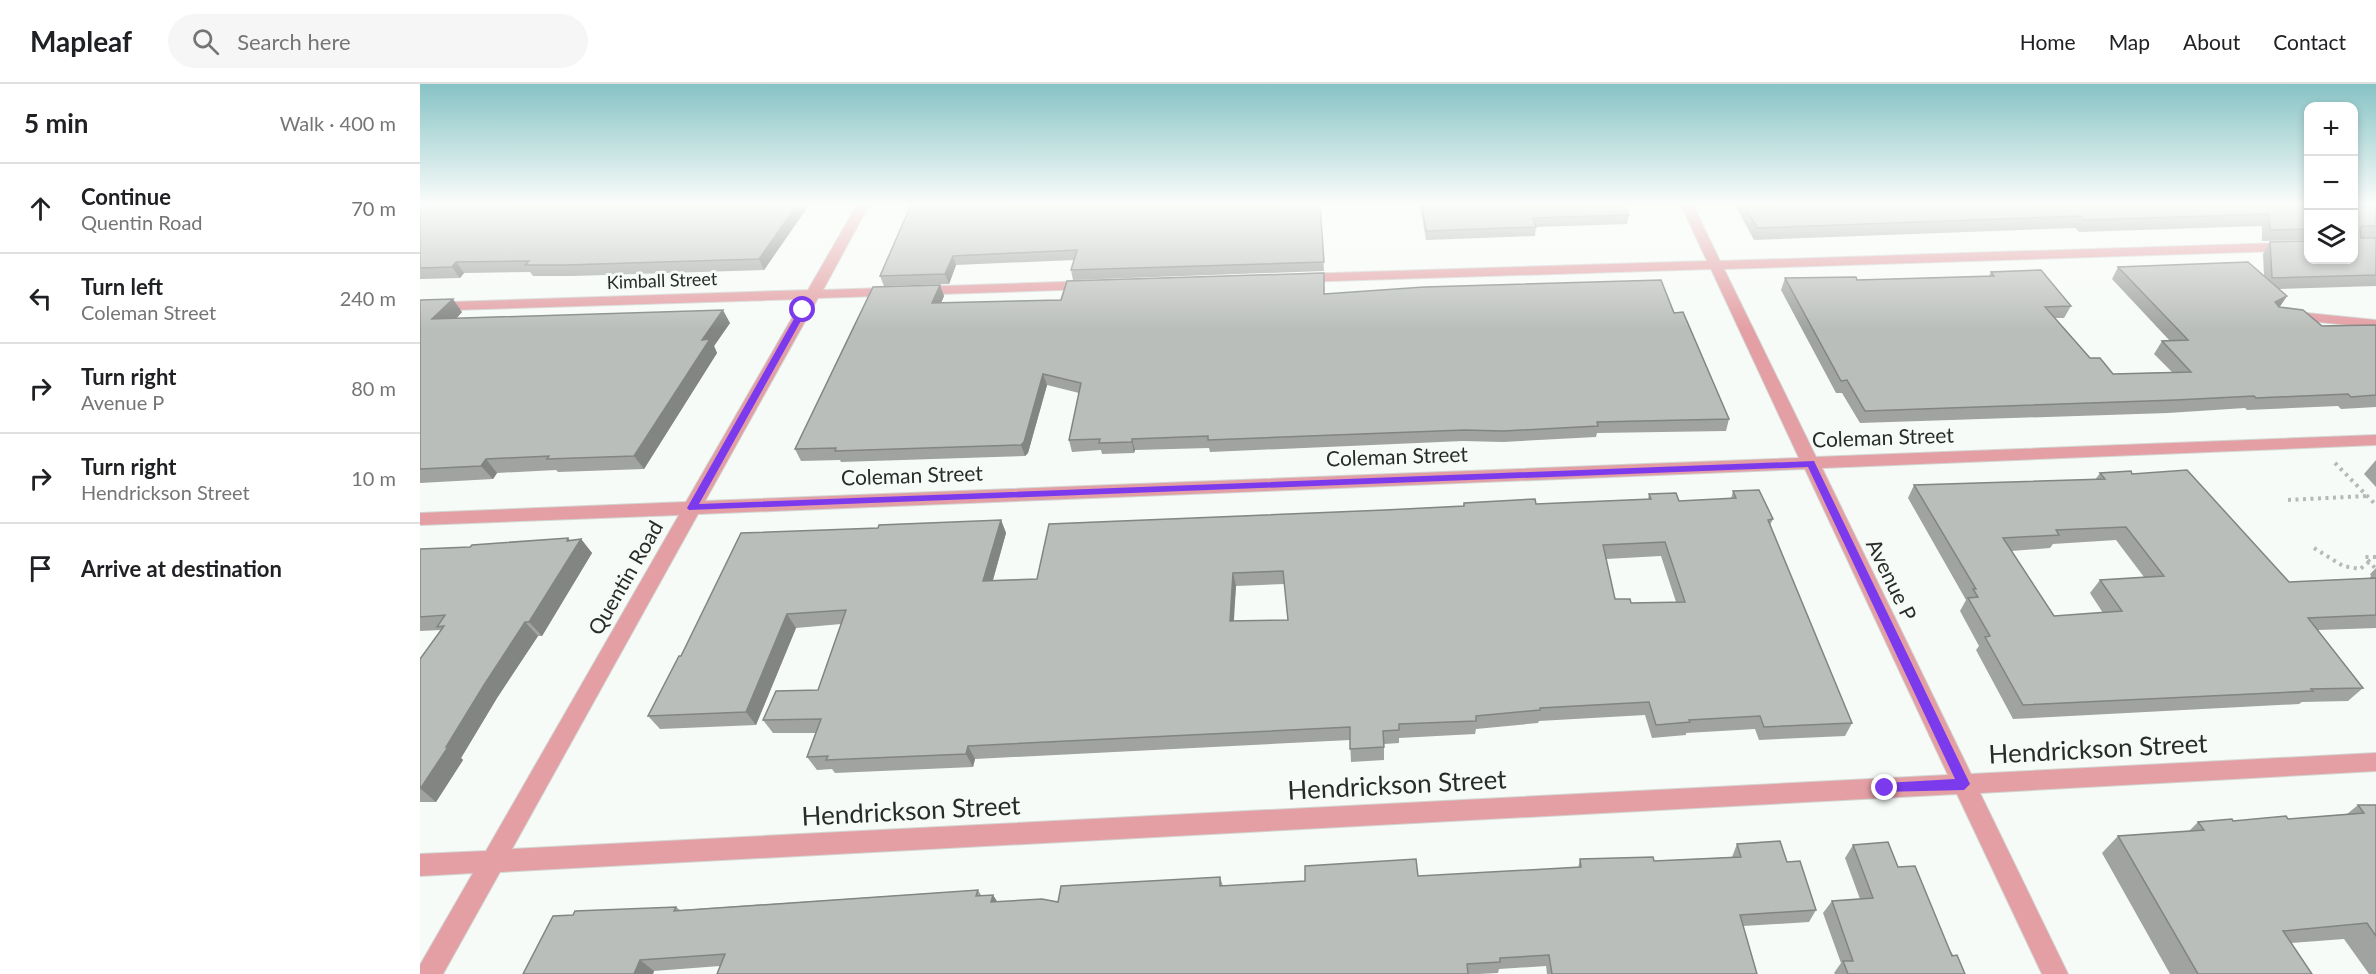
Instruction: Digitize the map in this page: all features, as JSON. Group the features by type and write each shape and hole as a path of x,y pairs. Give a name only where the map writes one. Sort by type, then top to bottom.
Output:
{"street":[{"name":"Quentin Road","path":"429,974 839,247"},
{"name":"Avenue P","path":"1707,247 2055,974"},
{"path":"1284,279 2291,247"},
{"name":"Kimball Street","path":"420,307 1105,285"},
{"path":"2277,314 2376,324"},
{"name":"Coleman Street","path":"420,519 2376,440"},
{"name":"Hendrickson Street","path":"420,865 2376,762"}],"path":[{"path":"2316,443 2376,505"},
{"path":"2288,500 2367,496"},
{"path":"2314,548 2343,566 2360,570 2369,562"},
{"path":"2376,557 2365,557 2376,569"}],"building":[{"path":"420,247 768,247 759,259 566,265 525,265 529,261 456,262 452,267 420,268"},
{"path":"893,247 1323,247 1324,262 1071,270 1077,250 953,256 945,274 880,276"},
{"path":"2270,247 2304,247 2304,264 2358,264 2358,247 2376,247 2376,275 2272,278"},
{"path":"2248,262 2287,296 2275,302 2279,307 2303,310 2322,326 2376,325 2376,395 2256,398 2254,396 1865,411 1847,380 1841,381 1785,278 1856,277 1857,280 1994,276 1991,272 2041,270 2071,306 2045,307 2090,358 2100,358 2113,374 2191,372 2162,341 2188,340 2118,267"},
{"path":"1324,273 1324,294 1424,287 1661,280 1674,313 1683,312 1729,419 1597,422 1598,426 1504,431 1464,430 1208,440 1208,436 1132,439 1132,442 1099,443 1100,439 1069,440 1081,383 1043,374 1024,442 1021,445 835,451 836,448 795,449 873,287 940,285 932,303 1061,300 1067,281"},
{"path":"453,299 432,319 723,310 702,340 710,339 634,456 486,459 481,466 420,469 420,300"},
{"path":"2187,470 2289,582 2376,578 2376,615 2308,618 2363,688 2023,705 1985,637 1990,636 1968,598 1978,597 1973,589 1976,589 1914,485 2105,479 2100,473 2131,471 2132,474","holes":["2126,527 2164,576 2100,580 2122,611 2054,616 2003,538 2059,535 2056,530"]},
{"path":"1759,490 1773,519 1768,520 1852,723 1764,727 1760,716 1689,720 1690,722 1656,725 1649,702 1540,708 1540,710 1476,716 1476,721 1399,724 1399,730 1383,731 1384,747 1350,749 1350,727 968,746 966,754 826,760 828,756 807,757 821,719 763,720 776,691 818,690 846,610 787,614 746,712 648,716 681,656 741,533 878,528 879,525 1001,520 983,581 1037,579 1049,524 1464,506 1464,503 1535,499 1536,504 1651,499 1649,494 1676,493 1679,501 1736,498 1733,491","holes":["1665,542 1685,602 1631,603 1630,599 1615,599 1603,545","1283,571 1288,620 1230,621 1233,573"]},
{"path":"568,538 567,541 581,539 529,622 525,622 484,685 446,747 448,747 420,789 420,659 444,626 437,627 445,615 420,617 420,549"},
{"path":"2358,805 2376,805 2376,936 2367,923 2283,931 2312,974 2198,974 2118,836 2204,830 2198,822 2286,816 2288,819 2364,813"},
{"path":"1780,841 1787,862 1800,861 1816,910 1740,915 1757,974 1552,974 1549,955 1500,958 1500,962 1467,964 1468,974 717,974 725,954 640,960 634,974 523,974 553,916 573,915 575,911 676,907 674,911 978,890 976,896 993,895 991,902 1042,899 1058,902 1061,886 1220,877 1220,886 1305,881 1305,866 1416,859 1418,876 1581,867 1580,859 1653,857 1654,861 1741,857 1737,844"},
{"path":"1888,842 1898,867 1915,866 1952,956 1957,955 1965,974 1848,974 1843,961 1853,961 1832,901 1873,898 1853,845"}],"route":[{"path":"803,310 692,508 1811,464 1964,784 1885,788"}]}
